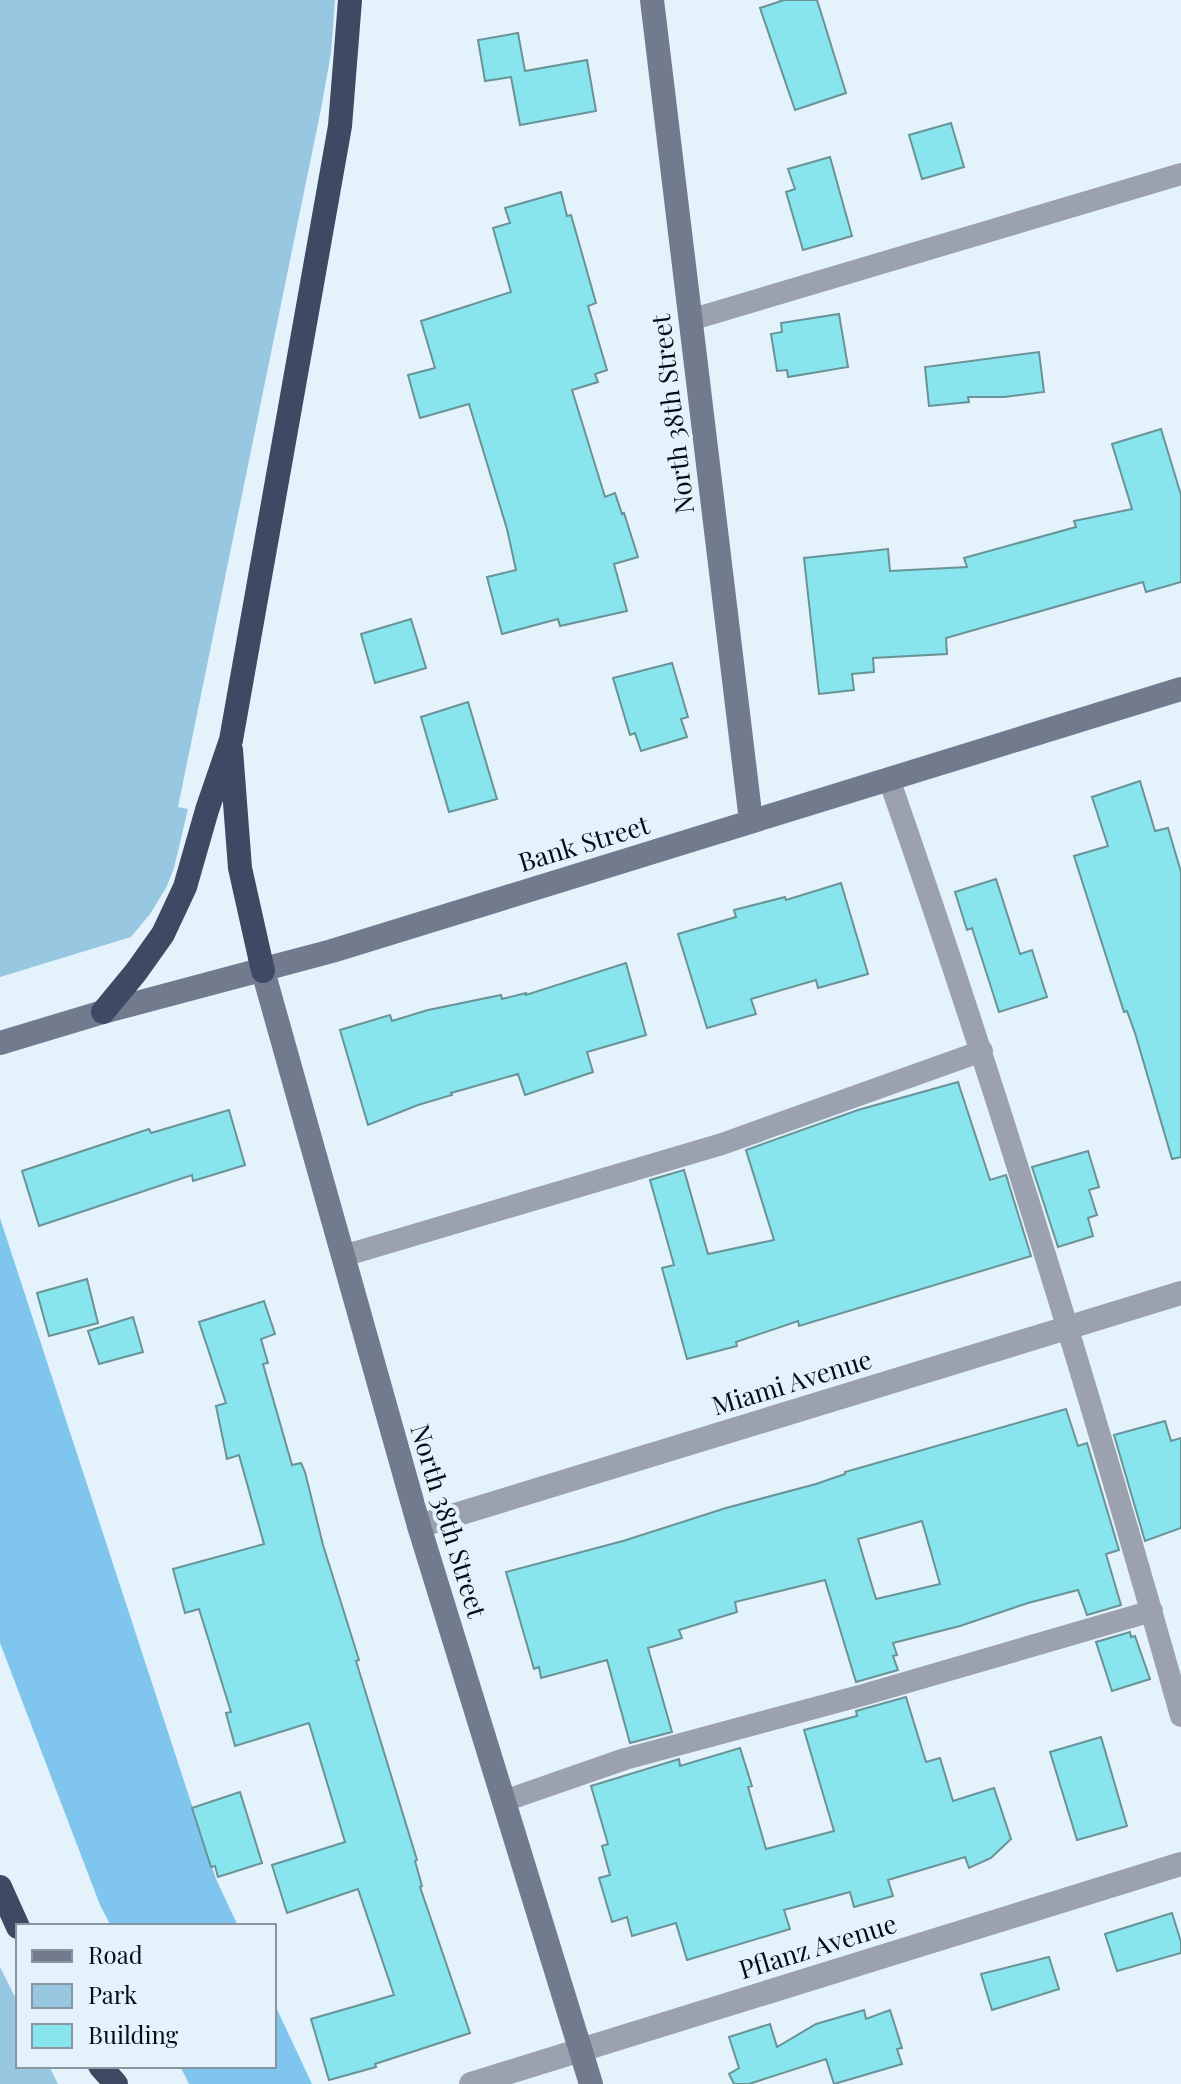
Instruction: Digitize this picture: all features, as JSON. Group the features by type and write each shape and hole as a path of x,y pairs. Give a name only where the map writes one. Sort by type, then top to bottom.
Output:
{"highway":[{"path":"103,1012 163,934 185,887 231,740 340,126 350,0"},
{"path":"231,740 240,868 263,971"},
{"path":"0,1887 17,1924"},
{"path":"102,2068 116,2084"}],"street":[{"name":"North 38th Street","path":"652,0 751,821"},
{"name":"Bank Street","path":"0,1043 103,1012 263,971 1181,689"},
{"name":"North 38th Street","path":"263,971 419,1526 591,2084"},
{"name":"Miami Avenue","path":"419,1526 1181,1293"},
{"name":"Pflanz Avenue","path":"471,2084 1181,1864"}],"lane":[{"path":"690,320 1181,174"},
{"path":"889,779 982,1051 1069,1327 1181,1716"},
{"path":"343,1256 722,1144 982,1051"},
{"path":"504,1801 625,1759 863,1695 1152,1611"}],"green space":[{"path":"0,0 335,0 331,53 321,109 178,807 188,809 174,868 150,914 131,937 0,977"},
{"path":"0,1967 16,1999 16,2068 50,2068 58,2084 0,2084"}],"shaded area":[{"path":"0,1218 216,1879 237,1924 110,1924 0,1643"},
{"path":"276,2007 312,2084 189,2084 181,2068 276,2068"}],"building":[{"path":"784,0 817,0 846,93 795,110 760,8"},
{"path":"518,33 525,71 587,60 596,111 520,125 511,77 485,81 478,40"},
{"path":"951,123 964,167 922,179 909,135"},
{"path":"830,157 852,236 803,250 786,192 795,189 788,169"},
{"path":"561,192 567,216 571,215 596,303 588,306 607,370 595,374 598,382 572,390 605,497 615,493 638,557 614,564 627,611 560,626 558,619 502,634 487,577 516,570 507,529 469,404 420,418 408,375 435,368 421,321 511,292 493,228 510,223 505,208"},
{"path":"839,314 848,367 788,377 787,370 777,371 771,334 782,332 781,323"},
{"path":"1039,352 1044,392 968,397 969,402 929,406 925,367"},
{"path":"1161,429 1181,495 1181,582 1146,592 1143,582 946,638 947,654 873,658 874,672 852,674 854,690 819,694 804,558 888,549 890,571 967,567 964,558 1076,527 1074,521 1132,509 1112,444"},
{"path":"411,619 426,668 375,683 361,634"},
{"path":"672,663 688,717 681,719 687,737 641,751 635,733 630,735 613,678"},
{"path":"468,702 497,799 449,812 421,717"},
{"path":"1140,781 1155,831 1168,828 1181,872 1181,1157 1172,1159 1135,1033 1127,1011 1124,1012 1074,856 1108,846 1092,797"},
{"path":"996,879 1020,954 1032,950 1047,997 999,1012 972,928 967,930 955,892"},
{"path":"841,883 868,974 818,988 816,980 751,999 756,1014 707,1028 678,934 736,917 734,910 785,897 786,900"},
{"path":"626,963 646,1035 587,1052 593,1072 525,1095 518,1074 451,1093 368,1125 340,1030 390,1015 392,1021 501,995 502,999 526,995"},
{"path":"958,1082 990,1180 1006,1175 1031,1256 799,1326 798,1321 736,1342 737,1346 687,1359 662,1268 674,1265 650,1180 684,1170 708,1254 774,1240 746,1150 858,1110"},
{"path":"229,1110 245,1165 193,1181 192,1175 39,1226 22,1171 149,1129 151,1133"},
{"path":"1088,1151 1099,1187 1089,1190 1097,1215 1088,1218 1093,1236 1058,1247 1032,1167"},
{"path":"87,1279 98,1323 49,1336 37,1293"},
{"path":"264,1301 275,1334 261,1339 268,1363 263,1364 292,1465 301,1463 305,1472 323,1545 359,1660 356,1661 417,1860 420,1887 470,2033 375,2064 376,2067 329,2080 311,2019 394,1995 358,1889 287,1913 272,1865 345,1842 309,1723 235,1746 226,1713 231,1712 199,1609 185,1613 173,1569 264,1544 239,1455 227,1459 216,1406 226,1403 199,1322"},
{"path":"133,1317 143,1352 99,1364 88,1331"},
{"path":"1066,1409 1078,1446 1087,1443 1119,1550 1106,1554 1121,1605 1087,1615 1078,1590 1028,1603 960,1626 893,1643 898,1670 856,1682 825,1580 735,1602 737,1612 679,1630 682,1638 648,1648 672,1732 630,1743 607,1660 541,1678 539,1667 534,1669 506,1572 623,1541 726,1508 816,1484 845,1472","holes":["922,1521 940,1584 876,1599 858,1539"]},
{"path":"1165,1421 1171,1441 1181,1438 1181,1528 1145,1541 1114,1435"},
{"path":"1130,1632 1131,1637 1135,1636 1150,1679 1112,1691 1096,1642"},
{"path":"906,1697 926,1762 940,1758 953,1801 994,1788 1011,1839 991,1858 969,1868 965,1857 888,1880 893,1896 854,1907 850,1892 784,1910 790,1929 687,1960 676,1923 632,1936 627,1917 612,1922 599,1878 610,1875 602,1846 608,1844 591,1786 679,1759 680,1766 740,1748 766,1849 834,1831 804,1730 857,1716 856,1711"},
{"path":"1101,1737 1127,1826 1077,1840 1050,1752"},
{"path":"240,1792 262,1863 218,1877 215,1866 211,1867 192,1808"},
{"path":"1172,1913 1181,1942 1181,1953 1117,1971 1105,1934"},
{"path":"1049,1957 1059,1989 992,2010 981,1974"},
{"path":"864,2010 866,2019 890,2010 902,2048 897,2049 902,2064 834,2084 826,2059 749,2084 734,2084 729,2074 739,2068 729,2037 770,2024 777,2047 816,2024"}]}
